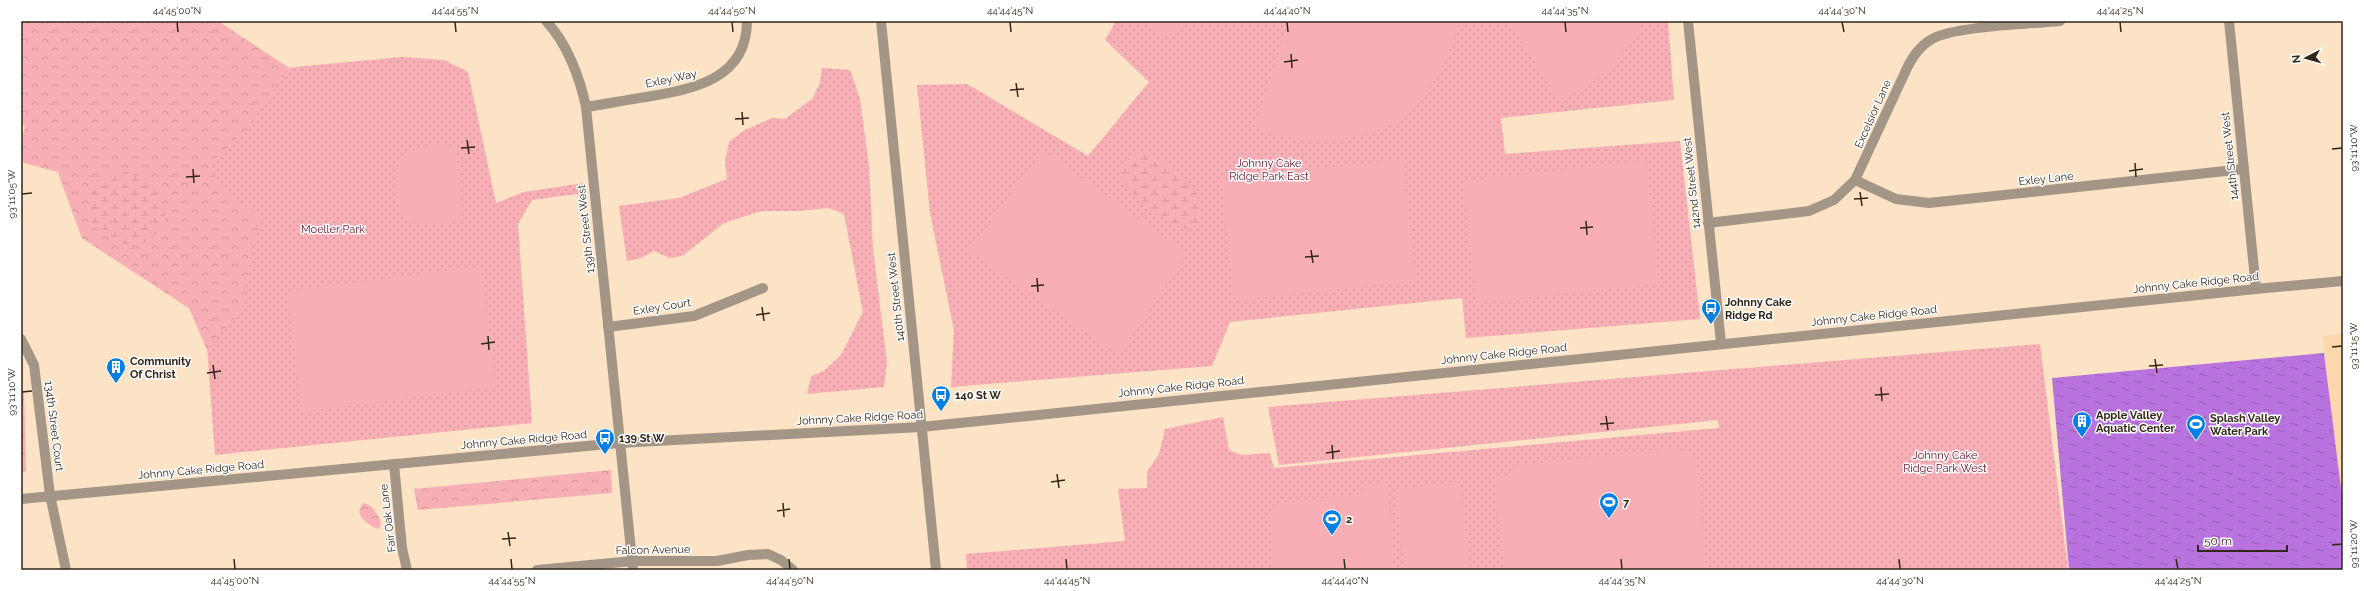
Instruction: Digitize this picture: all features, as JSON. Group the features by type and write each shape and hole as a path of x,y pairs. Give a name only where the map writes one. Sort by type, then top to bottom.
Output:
{"street":[{"name":"139th Street West","path":"546,21 568,54 581,87 586,107 619,443 633,565"},
{"name":"Exley Way","path":"586,107 672,93 705,84 729,68 736,58 746,35 747,21"},
{"name":"140th Street West","path":"881,21 936,570"},
{"name":"142nd Street West","path":"1688,21 1721,343"},
{"name":"Excelsior Lane","path":"1708,223 1809,211 1834,200 1855,180 1908,66 1922,46 1939,36 1949,33 2060,21"},
{"name":"144th Street West","path":"2228,21 2256,289"},
{"name":"Exley Lane","path":"1855,180 1896,199 1911,202 1936,203 2244,169"},
{"name":"Johnny Cake Ridge Road","path":"21,499 619,443 921,427 1721,343 2256,289 2343,282"},
{"name":"Exley Court","path":"608,328 694,316 763,288"},
{"name":"134th Street Court","path":"21,339 34,365 50,496 66,570"},
{"name":"Fair Oak Lane","path":"394,464 402,548 407,570"},
{"name":"Falcon Avenue","path":"537,570 717,561 748,554 768,554 781,560 793,570"}],"shaded area":[{"path":"2343,334 2343,520 2323,336"}],"green space":[{"name":"Moeller Park","path":"21,21 285,68 402,57 444,60 468,72 496,203 524,192 584,183 584,193 532,200 518,224 532,423 215,455 207,347 189,308 82,238 34,107"},
{"path":"21,21 218,21 289,68 248,129 209,165 221,185 261,219 252,251 242,309 207,350 189,308 82,238 58,172 24,163 20,150 25,127 21,123"},
{"name":"Johnny Cake Ridge Park East","path":"1116,21 1668,21 1674,100 1501,118 1505,154 1680,141 1700,319 1466,338 1462,298 1230,322 1212,366 951,387 954,330 930,213 917,85 967,84 1088,156 1149,82 1105,40"},
{"path":"1146,21 1188,21 1162,41"},
{"path":"1289,21 1460,21 1449,53 1438,76 1424,95 1407,113 1388,127 1381,130 1353,138 1310,141 1282,136 1254,127"},
{"path":"1509,21 1644,21 1628,47 1609,69 1586,87 1558,100"},
{"path":"822,68 850,70 860,99 869,166 873,249 887,363 884,387 807,394 811,376 824,371 841,355 863,312 844,214 829,208 799,211 761,211 724,223 682,256 670,258 654,251 641,258 627,261 619,206 679,198 727,179 725,161 729,142 743,131 772,118 785,119 812,99 820,83"},
{"path":"437,144 456,147 463,221 433,224 416,223 409,220 398,205 394,186 395,176 402,160 409,153 422,147"},
{"path":"1043,150 1188,254 1118,355 969,251"},
{"path":"1143,152 1155,157 1178,172 1196,193 1200,205 1199,217 1192,230 1173,224 1143,202 1119,179 1120,169 1126,161 1134,155"},
{"path":"1403,159 1416,281 1234,301 1221,179"},
{"path":"1646,160 1659,284 1476,303 1463,181"},
{"path":"121,172 137,175 149,184 163,205 165,212 164,223 158,233 148,241 133,246 113,240 101,232 93,223 91,213 97,181 106,175"},
{"path":"481,266 496,387 302,412 287,291"},
{"name":"Johnny Cake Ridge Park West","path":"2040,344 2068,570 967,570 966,554 1125,541 1118,489 1147,488 1147,472 1159,454 1165,429 1223,417 1229,450 1241,455 1270,453 1274,468 1719,428 1718,420 1279,465 1268,407"},
{"path":"21,384 24,392 26,471 21,472"},
{"name":"7","path":"1670,448 1690,452 1698,468 1706,570 1504,570 1494,476 1511,475 1511,466"},
{"path":"611,470 612,493 418,510 414,489"},
{"name":"2","path":"1387,481 1394,554 1390,570 1274,570 1269,516 1276,503 1362,494 1361,484"},
{"path":"1460,481 1470,570 1405,570 1395,489"},
{"path":"364,503 370,506 377,514 381,524 379,529 366,522 360,515 359,511"}],"water":[{"name":"Splash Valley Water Park","path":"2324,353 2343,504 2343,570 2069,570 2052,378"}],"place":[{"name":"Johnny Cake Ridge Rd","path":"1711,325"},
{"name":"Community Of Christ","path":"116,384"},
{"name":"140 St W","path":"941,412"},
{"name":"Apple Valley Aquatic Center","path":"2082,438"},
{"name":"Splash Valley Water Park","path":"2196,441"},
{"name":"139 St W","path":"605,455"},
{"name":"7","path":"1609,519"},
{"name":"2","path":"1332,536"}]}
